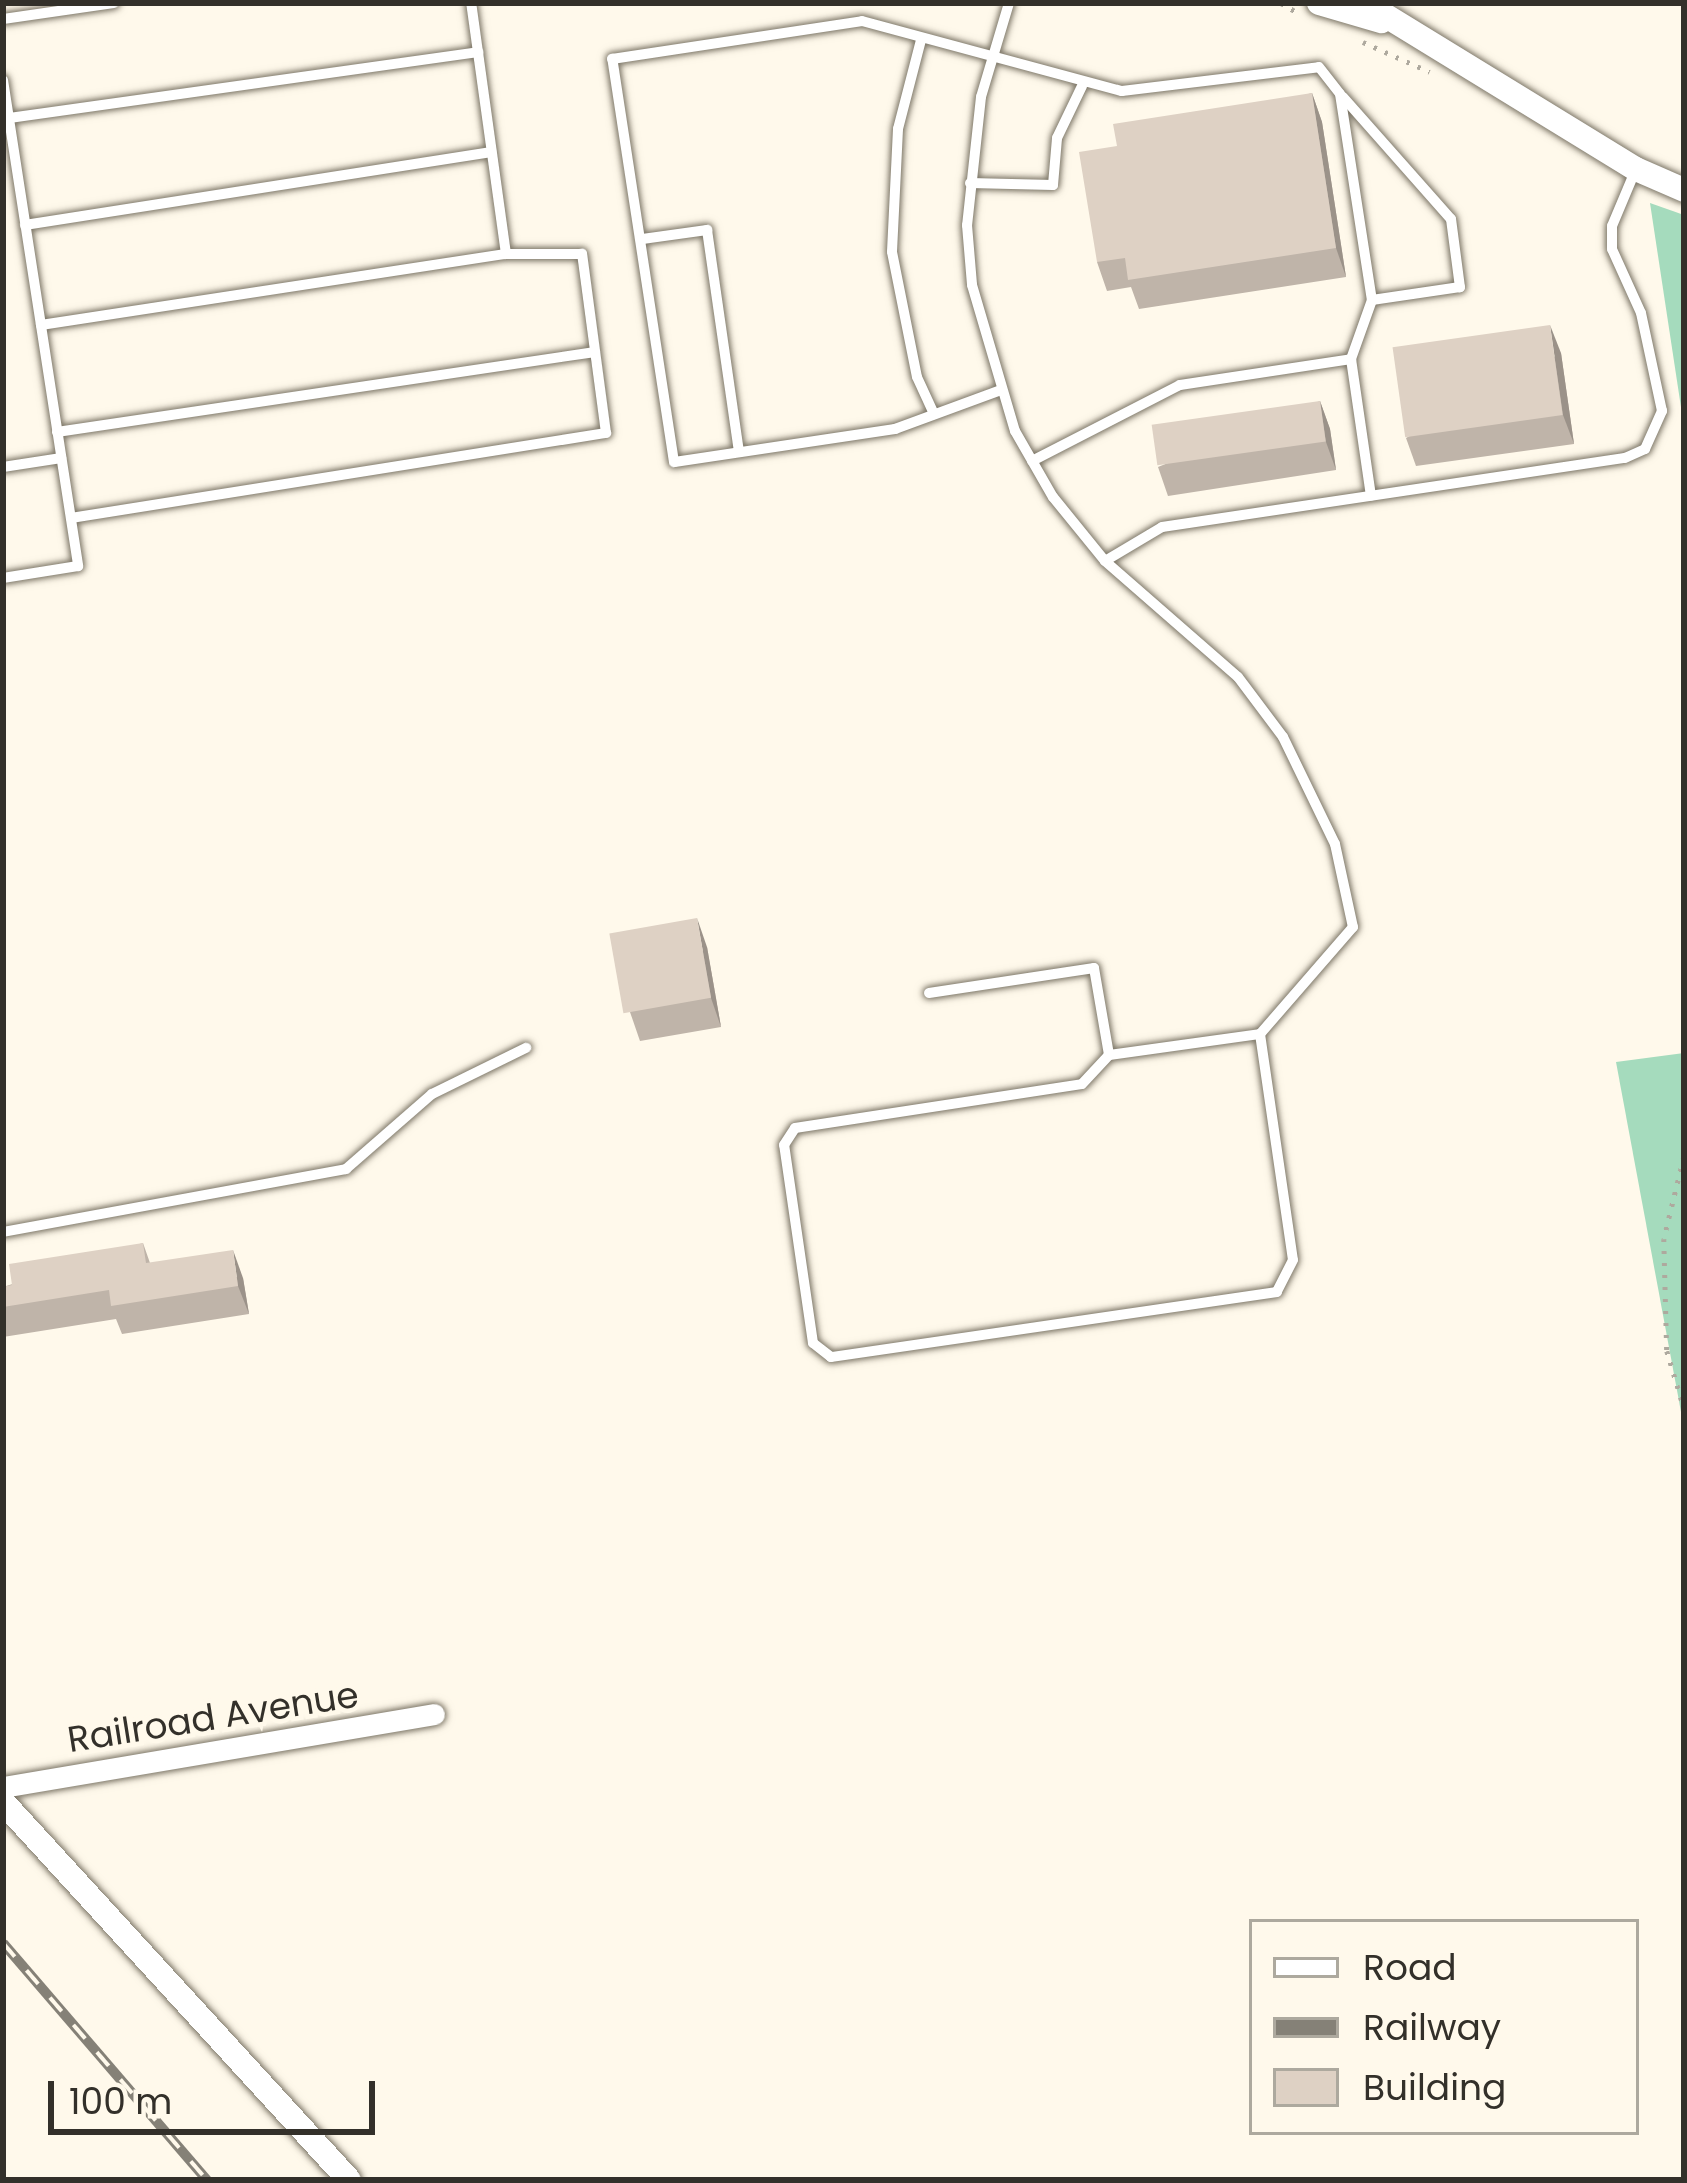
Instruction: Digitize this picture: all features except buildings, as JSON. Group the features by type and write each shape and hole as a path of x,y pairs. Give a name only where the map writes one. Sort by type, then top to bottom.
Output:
{"street":[{"path":"1365,3 1389,23 1636,169 1684,190"},
{"path":"1316,10 1389,23"},
{"name":"Railroad Avenue","path":"3,1787 434,1714"},
{"path":"3,1802 349,2180"}],"lane":[{"path":"3,19 114,3"},
{"path":"471,3 506,254"},
{"path":"1009,3 990,61 970,183 973,285 1000,390 1032,461 1105,561 1238,677 1283,737 1335,844 1353,927 1260,1034 1109,1055 1082,1084 795,1128 784,1145 813,1343 831,1357 1277,1292 1293,1261 1260,1034"},
{"path":"1000,390 895,429 674,462 612,59 862,21 1082,86 1122,91 1319,68 1451,220 1460,287 1372,300"},
{"path":"921,40 898,129 892,252 912,358 934,414"},
{"path":"9,118 478,52"},
{"path":"3,80 78,566 3,578"},
{"path":"970,183 1053,185 1058,138 1082,86"},
{"path":"1340,94 1372,300 1351,359 1371,496"},
{"path":"25,225 491,152"},
{"path":"1105,561 1162,527 1645,449 1662,411 1641,313 1612,249 1612,226 1636,169"},
{"path":"642,239 707,230 739,452"},
{"path":"41,326 506,254 582,254 606,434 71,518"},
{"path":"57,432 595,352"},
{"path":"1032,461 1180,386 1351,359"},
{"path":"3,467 62,458"},
{"path":"929,993 1094,968 1109,1055"},
{"path":"3,1232 346,1169 433,1094 526,1048"}],"path":[{"path":"1281,3 1316,10"},
{"path":"1349,35 1440,76"},
{"path":"1684,1157 1664,1239 1667,1351 1684,1408"}],"green space":[{"path":"1650,203 1684,215 1684,427"},
{"path":"1684,1053 1684,1428 1616,1062"}],"railway":[{"path":"3,1943 207,2180"}]}
